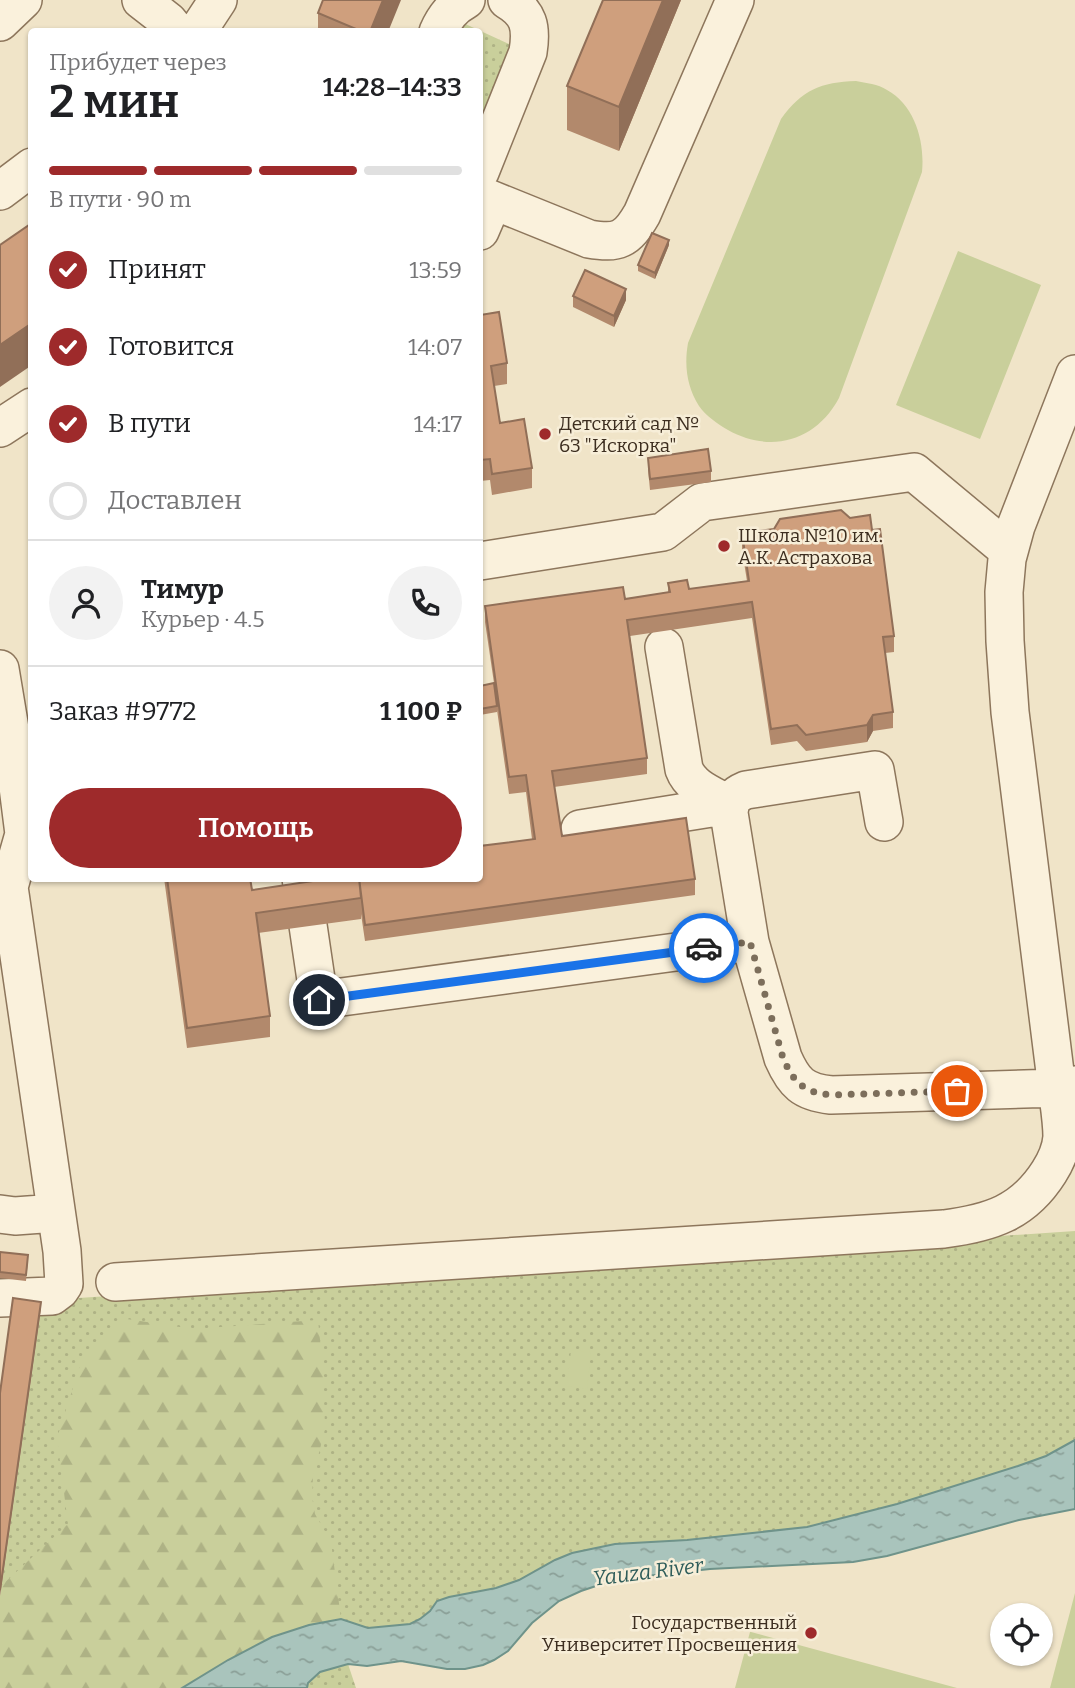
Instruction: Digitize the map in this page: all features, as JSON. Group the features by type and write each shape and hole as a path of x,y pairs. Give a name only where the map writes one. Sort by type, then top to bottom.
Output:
{"street":[{"path":"0,22 23,0"},
{"path":"141,0 174,28"},
{"path":"200,28 218,0"},
{"path":"441,28 445,18 458,4 466,0"},
{"path":"507,0 517,6 527,18 531,35 483,200 589,239 607,242 625,236 642,214 735,0"},
{"path":"0,191 28,170"},
{"path":"115,1282 944,1229 986,1222 1004,1215 1039,1188 1059,1152 1066,1086 1010,712 1004,592 1009,551 1016,526 1075,374"},
{"path":"0,428 28,410"},
{"path":"483,561 663,532 702,502 914,472 1009,551"},
{"path":"664,647 687,777 693,784 730,805"},
{"path":"0,669 6,748 24,834 9,887 63,1259 64,1284 52,1296 0,1298"},
{"path":"884,822 875,769 746,790 733,798 730,805 729,813 750,942 789,1071 805,1089 816,1094 831,1095 1066,1086"},
{"path":"580,829 730,805"},
{"path":"302,882 319,1000 750,942"},
{"path":"0,1214 15,1216 56,1213"}],"green space":[{"path":"461,22 474,28 459,28"},
{"path":"483,32 520,49 483,140"},
{"path":"856,81 883,88 905,105 920,137 922,172 839,398 829,413 818,425 791,439 776,442 744,437 716,422 699,406 688,376 688,343 781,119 805,94 832,83"},
{"path":"958,251 1041,285 980,439 896,405"},
{"path":"1075,1231 1075,1440 1046,1456 897,1504 807,1527 687,1540 615,1544 572,1553 519,1580 437,1601 430,1611 410,1624 368,1628 341,1619 228,1660 182,1688 0,1688 0,1596 41,1308 64,1299"},
{"path":"120,1318 193,1329 318,1320 325,1429 313,1477 312,1497 315,1514 331,1542 341,1619 309,1625 228,1660 182,1688 0,1688 1,1586 68,1524 57,1438 83,1356"},
{"path":"571,1350 591,1352 587,1389 567,1386"},
{"path":"1075,1593 1075,1688 1050,1688"},
{"path":"751,1632 957,1688 735,1688"},
{"path":"348,1664 356,1688 307,1688 318,1674"}],"water":[{"name":"Yauza River","path":"1075,1440 1075,1509 1019,1520 887,1556 853,1562 710,1569 605,1583 559,1601 532,1623 508,1651 483,1665 465,1669 447,1669 401,1661 367,1666 348,1664 320,1672 308,1683 307,1688 182,1688 272,1637 309,1625 341,1619 368,1628 410,1624 430,1611 437,1601 519,1580 572,1553 615,1544 687,1540 807,1527 897,1504 1018,1466 1046,1456"}],"building":[{"path":"323,0 383,0 372,28 354,28 318,13"},
{"path":"603,0 663,0 619,107 567,86"},
{"path":"28,226 28,326 0,345 0,245"},
{"path":"652,233 669,240 655,273 638,265"},
{"path":"585,270 626,289 614,316 573,296"},
{"path":"499,312 507,363 491,366 500,423 524,419 532,468 492,474 490,459 483,460 483,315"},
{"path":"708,449 711,471 650,479 648,458"},
{"path":"841,510 850,518 870,515 872,530 880,529 894,636 883,637 893,712 873,715 867,725 806,735 797,725 771,729 752,602 627,620 647,758 552,771 562,836 686,818 695,879 365,925 360,882 483,882 483,846 535,839 526,775 509,777 485,606 623,587 625,599 670,592 668,583 687,580 689,589 749,581 742,533 774,529 780,519"},
{"path":"494,683 497,706 483,708 483,685"},
{"path":"168,882 251,882 252,890 306,882 359,882 361,898 256,913 270,1016 187,1028"},
{"path":"0,1252 28,1255 26,1275 0,1272"},
{"path":"13,1298 41,1302 0,1590 0,1393"}],"way so far":[{"path":"704,948 750,942 783,1058 796,1081 805,1089 816,1094 831,1095 957,1091"}],"place":[{"name":"Детский сад № 63 \"Искорка\"","path":"545,434"},
{"name":"Школа №10 им. А.К. Астрахова","path":"724,546"},
{"name":"Государственный Университет Просвещения","path":"811,1633"}],"route":[{"path":"319,1000 704,948"}]}
